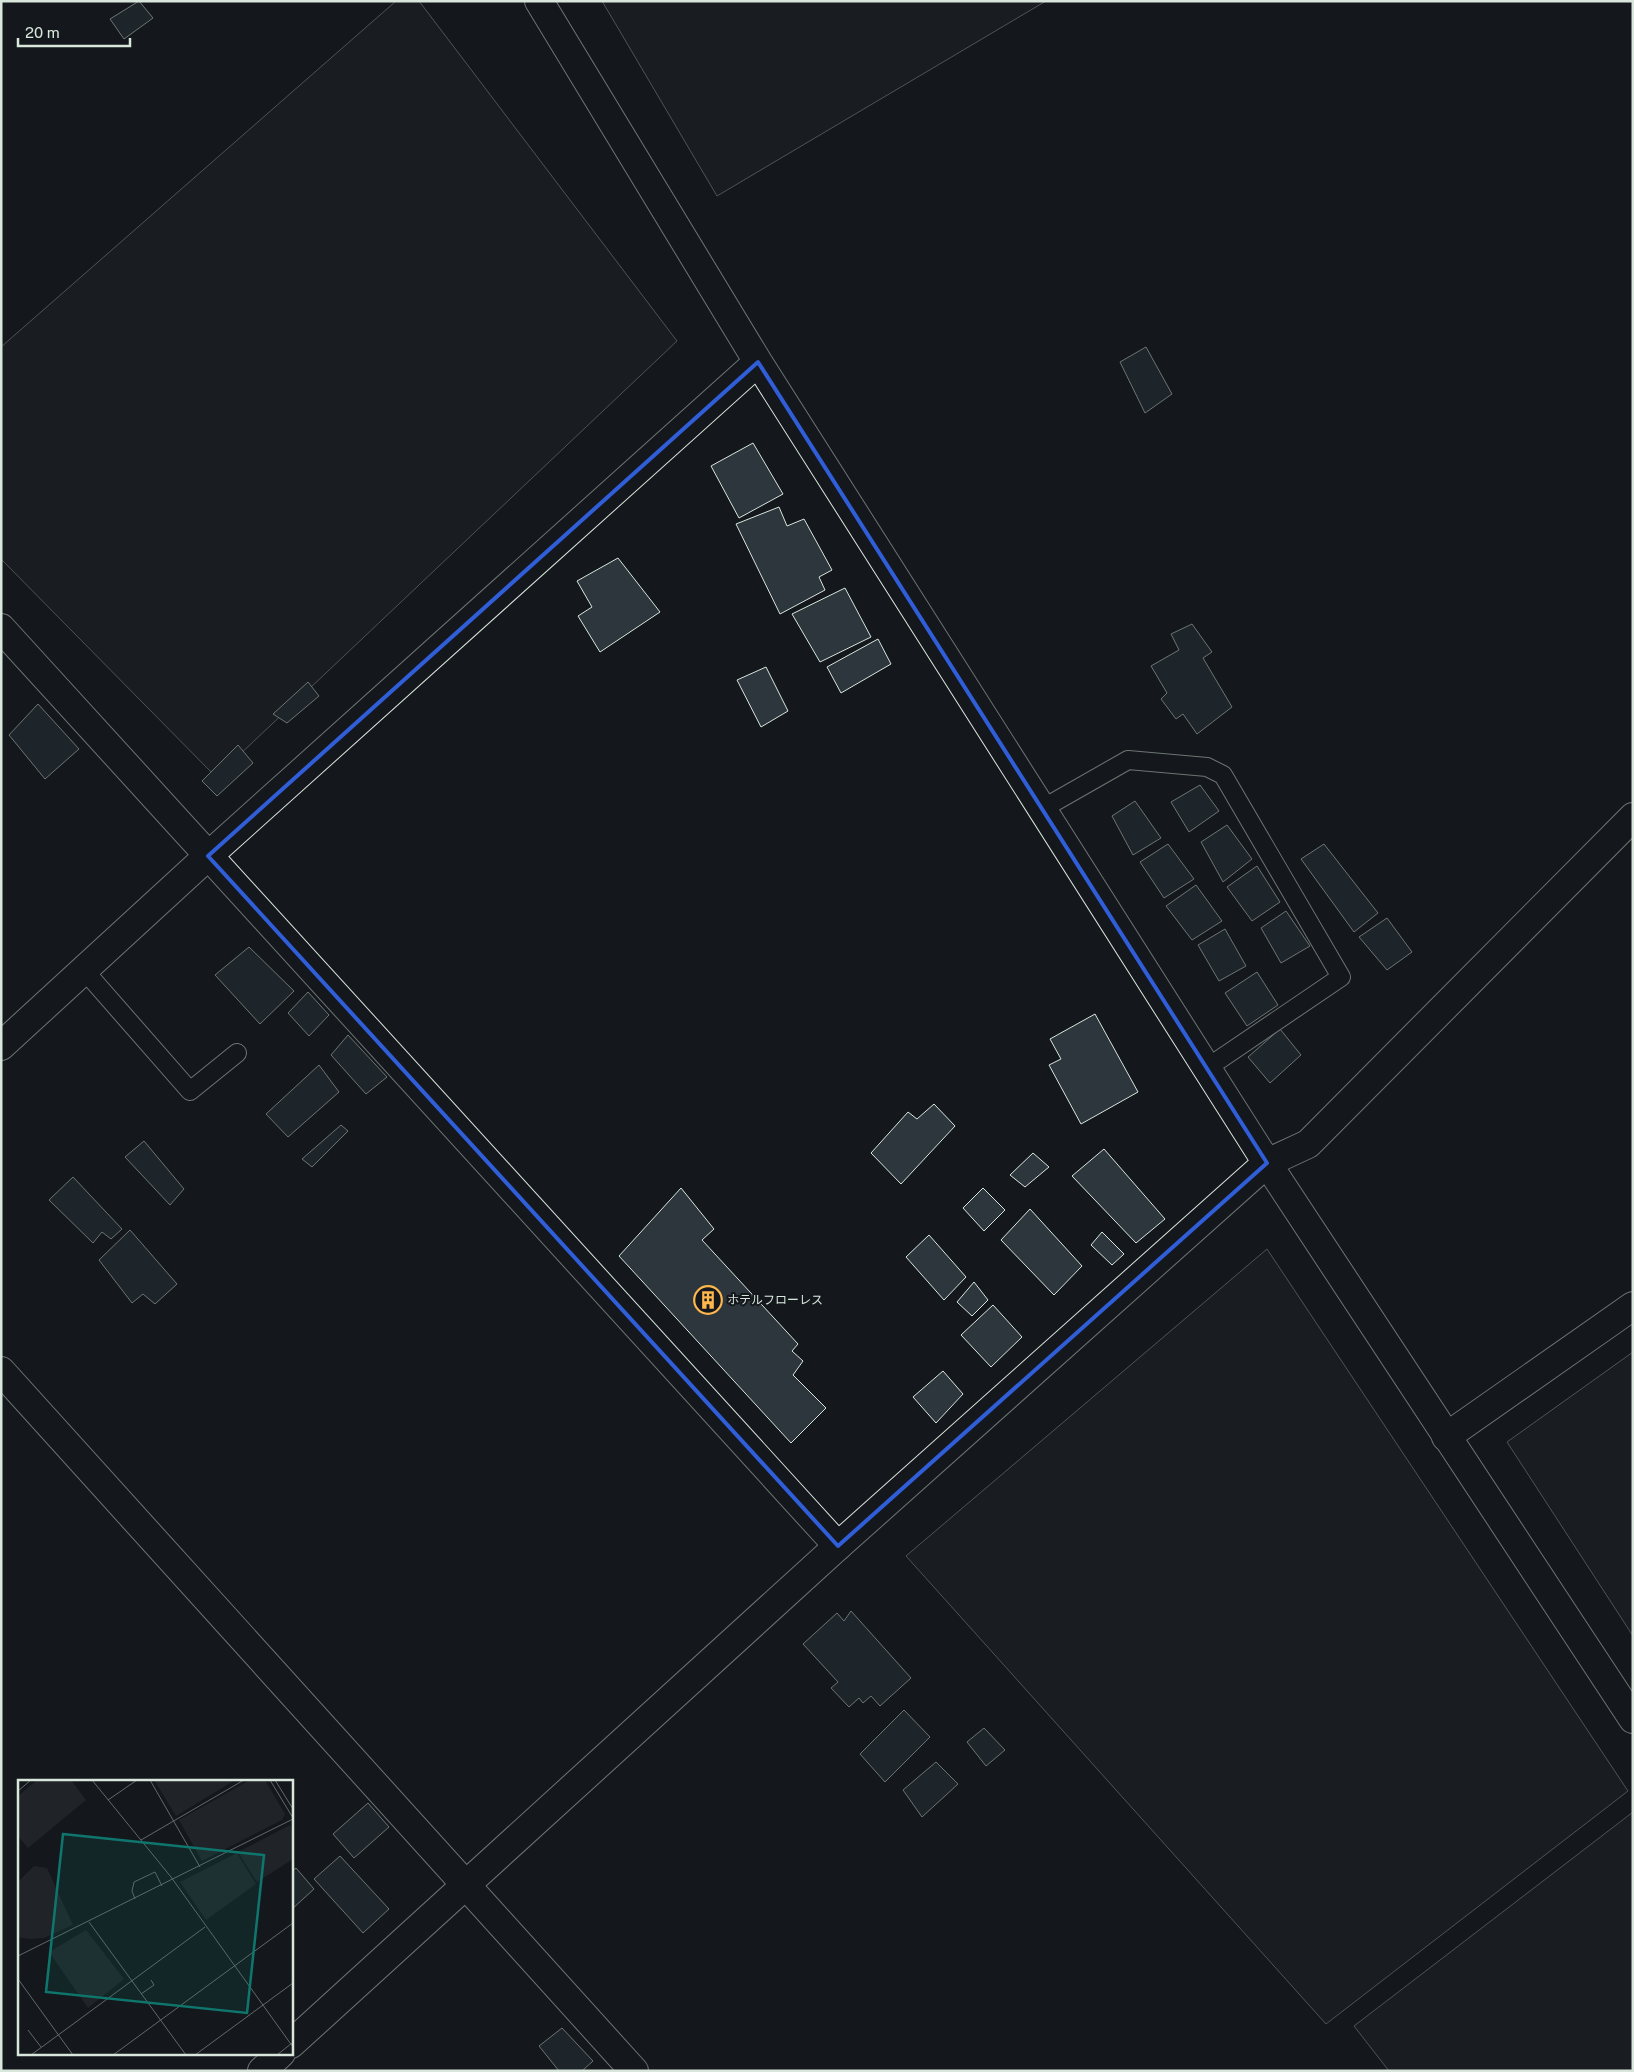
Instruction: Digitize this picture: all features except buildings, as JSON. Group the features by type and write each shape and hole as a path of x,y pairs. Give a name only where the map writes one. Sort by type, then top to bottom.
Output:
{"street":[{"path":"539,1 758,362 1267,1163 1633,1720"},
{"path":"1,1046 208,856 758,362"},
{"path":"1,628 838,1546"},
{"path":"292,2043 838,1546 1267,1163 1308,1144 1633,817"},
{"path":"1446,1437 1633,1306"},
{"path":"1,1372 634,2071"},
{"path":"262,2071 280,2054"}],"lane":[{"path":"1042,809 1128,760 1207,767 1223,776 1341,977 1207,1068"},
{"path":"84,970 190,1091 237,1053"}],"highlighted area":[{"path":"758,362 1267,1163 838,1546 208,856"}],"shaded area":[{"path":"396,1 419,1 677,341 216,777 1,559 1,347"},
{"path":"602,1 1046,1 717,196"},
{"path":"1267,1249 1628,1791 1326,2024 906,1556"},
{"path":"1633,1352 1633,1636 1507,1442"},
{"path":"1633,1812 1633,2071 1389,2071 1354,2026"}],"place":[{"name":"ホテルフローレス","path":"708,1300"}]}
